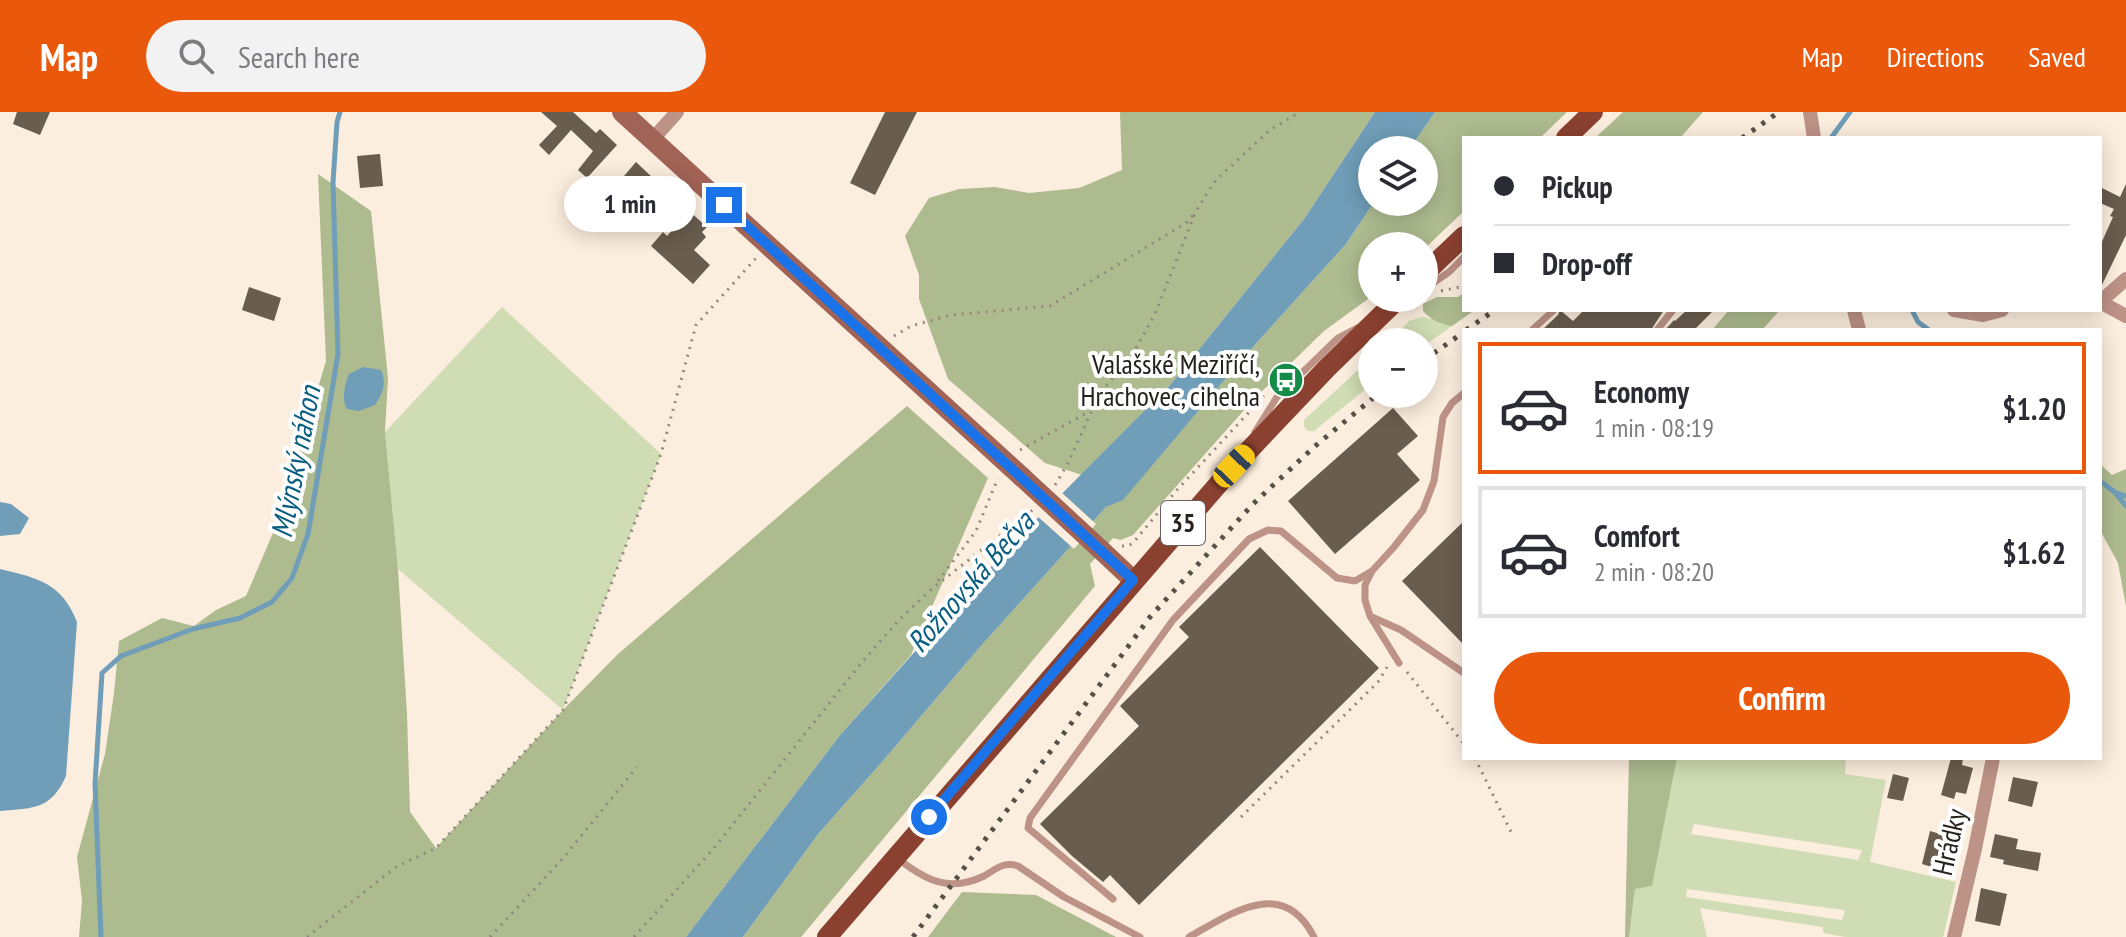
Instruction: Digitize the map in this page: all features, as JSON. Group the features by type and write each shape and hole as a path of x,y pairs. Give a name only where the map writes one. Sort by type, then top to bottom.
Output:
{"main road":[{"path":"1568,136 1593,112"},
{"path":"1438,269 1462,239"},
{"name":"35","path":"827,937 1234,466 1384,312"}],"street":[{"path":"622,112 880,348 1108,547 1133,580"},
{"path":"652,140 677,112"},
{"path":"1810,112 1814,136"},
{"path":"2102,300 2126,279"},
{"path":"2102,303 2126,316"},
{"path":"1966,312 1983,315 1994,312"},
{"name":"Hrádky","path":"1954,937 1993,760"}],"lane":[{"path":"1438,279 1462,259"},
{"path":"1534,328 1552,312"},
{"path":"1659,328 1671,312"},
{"path":"1399,663 1370,616 1365,585 1372,571 1423,510 1434,481 1443,417 1462,395"},
{"path":"1113,899 1028,828 1030,818 1173,620 1249,539 1268,530 1281,531 1337,578 1355,581 1372,571"},
{"path":"1370,616 1401,630 1462,672"},
{"path":"895,857 933,881 953,885 983,876 1010,863 1064,897 1140,937"},
{"path":"1189,937 1249,907 1274,903 1298,913 1314,937"}],"path":[{"path":"880,348 902,330 931,320 967,313 1050,306 1186,223 1216,180 1270,130 1300,112"},
{"path":"1047,494 1064,472 1104,388 1135,350 1155,314 1196,211"},
{"path":"307,937 396,867 436,848 563,710 661,454 696,325 760,253"},
{"path":"1438,290 1462,286"},
{"path":"1108,547 1133,543 1176,491 1266,394"},
{"path":"934,587 976,531 1000,475 1014,465 1022,448 1092,410"},
{"path":"634,937 705,858 900,619 934,587 1037,505"},
{"path":"1241,817 1378,682 1387,667 1390,647"},
{"path":"1399,663 1462,742"},
{"path":"1476,760 1513,836"},
{"path":"490,937 565,856 637,767"}],"green space":[{"path":"1120,112 1375,112 1304,219 1171,384 1082,475 1045,463 948,379 919,299 919,275 905,236 929,198 959,189 995,187 1029,193 1079,188 1122,170"},
{"path":"1435,112 1567,112 1542,136 1462,136 1462,213 1438,236 1438,232 1358,232 1358,306 1324,331 1254,399 1133,535 1121,540 1113,538 1090,564 1095,586 801,937 743,937 819,833 980,647 1106,507 1123,499 1243,358 1346,244 1365,216 1438,216 1438,136 1419,136"},
{"path":"1623,112 1703,112 1682,136 1597,136"},
{"path":"318,174 371,211 388,378 385,432 398,569 410,812 436,848 618,654 907,406 988,478 911,655 841,734 686,937 79,937 82,901 77,857 105,754 119,641 162,618 194,626 216,610 246,596 276,526 326,361"},
{"path":"1462,294 1462,312 1472,312 1452,326 1436,321 1424,312 1438,312 1438,297"},
{"path":"502,307 661,454 563,710 398,569 385,432"},
{"path":"1727,312 1778,312 1764,328 1714,328"},
{"path":"1421,317 1452,326 1438,336 1438,328 1402,328 1409,321"},
{"path":"1358,370 1358,395 1314,431 1304,427 1304,420"},
{"path":"2102,466 2112,475 2126,469 2126,606 2118,563 2102,534"},
{"path":"1629,760 1677,760 1652,886 1635,889 1629,937 1625,937"},
{"path":"1677,760 1846,760 1845,774 1886,780 1870,862 1956,882 1943,937 1845,937 1824,933 1822,927 1700,908 1707,937 1629,937 1635,889 1652,885","holes":["1694,824 1861,850 1858,860 1691,834","1687,889 1844,910 1842,920 1686,897"]},
{"path":"962,892 1036,895 1116,937 928,937"}],"water":[{"path":"1375,112 1435,112 1419,136 1359,136"},
{"path":"1358,138 1358,216 1365,216 1346,244 1243,358 1123,500 1106,507 980,647 819,833 743,937 686,937 841,734 1006,550 1171,384 1304,219"},
{"path":"363,367 381,370 384,379 382,392 375,405 359,411 347,409 344,397 349,374"},
{"path":"0,502 11,504 29,518 20,534 0,536"},
{"path":"0,569 37,579 56,590 77,622 66,776 54,795 40,805 0,811"}],"pier":[{"path":"1060,491 1096,524 1074,549 1036,515"}],"building":[{"path":"17,112 50,112 40,135 13,124"},
{"path":"541,112 573,112 596,133 600,129 617,145 587,178 578,170 593,151 571,130 549,155 539,145 557,126"},
{"path":"885,112 917,112 875,195 850,183"},
{"path":"380,154 383,186 360,188 357,156"},
{"path":"636,162 654,179 636,199 618,183"},
{"path":"2126,184 2126,235 2102,285 2102,242 2114,209 2102,204 2102,188 2120,197"},
{"path":"689,211 707,227 702,232 706,237 694,250 710,265 693,284 651,246 663,232 667,236"},
{"path":"249,287 281,298 274,321 242,310"},
{"path":"1562,312 1573,321 1582,312 1663,312 1652,328 1544,328"},
{"path":"1685,312 1712,312 1696,328 1667,328"},
{"path":"1393,408 1418,436 1397,454 1420,480 1335,554 1288,501"},
{"path":"1462,523 1462,643 1402,581"},
{"path":"1260,547 1379,668 1139,905 1110,875 1103,882 1040,824 1139,726 1120,706 1189,637 1179,627"},
{"path":"1950,760 1963,760 1962,765 1973,768 1966,794 1956,792 1954,799 1941,795"},
{"path":"1893,774 1909,778 1903,801 1887,798"},
{"path":"2013,777 2038,782 2032,807 2008,801"},
{"path":"1930,831 1950,837 1949,844 1955,846 1948,872 1922,864"},
{"path":"1995,834 2018,839 2016,849 2041,853 2038,871 2003,864 2004,860 1990,857"},
{"path":"1981,888 2007,894 2000,926 1975,921"}],"waterway":[{"name":"Mlýnský náhon","path":"101,937 95,784 102,673 121,656 193,629 240,618 272,602 292,578 308,534 338,354 333,182 340,112"},
{"path":"1832,136 1850,112"},
{"path":"1913,312 1918,322 1926,328"},
{"path":"2102,482 2126,496"},
{"path":"2116,494 2126,506"}],"railway":[{"path":"1745,136 1779,112"},
{"path":"1469,328 1492,312"},
{"path":"1438,350 1462,333"},
{"path":"913,937 1150,617 1253,504 1361,408"}],"place":[{"name":"Valašské Meziříčí, Hrachovec, cihelna","path":"1286,380"}],"route":[{"path":"724,205 1133,580 929,817"}],"water label":[{"name":"Rožnovská Bečva","path":"971,582"}]}
